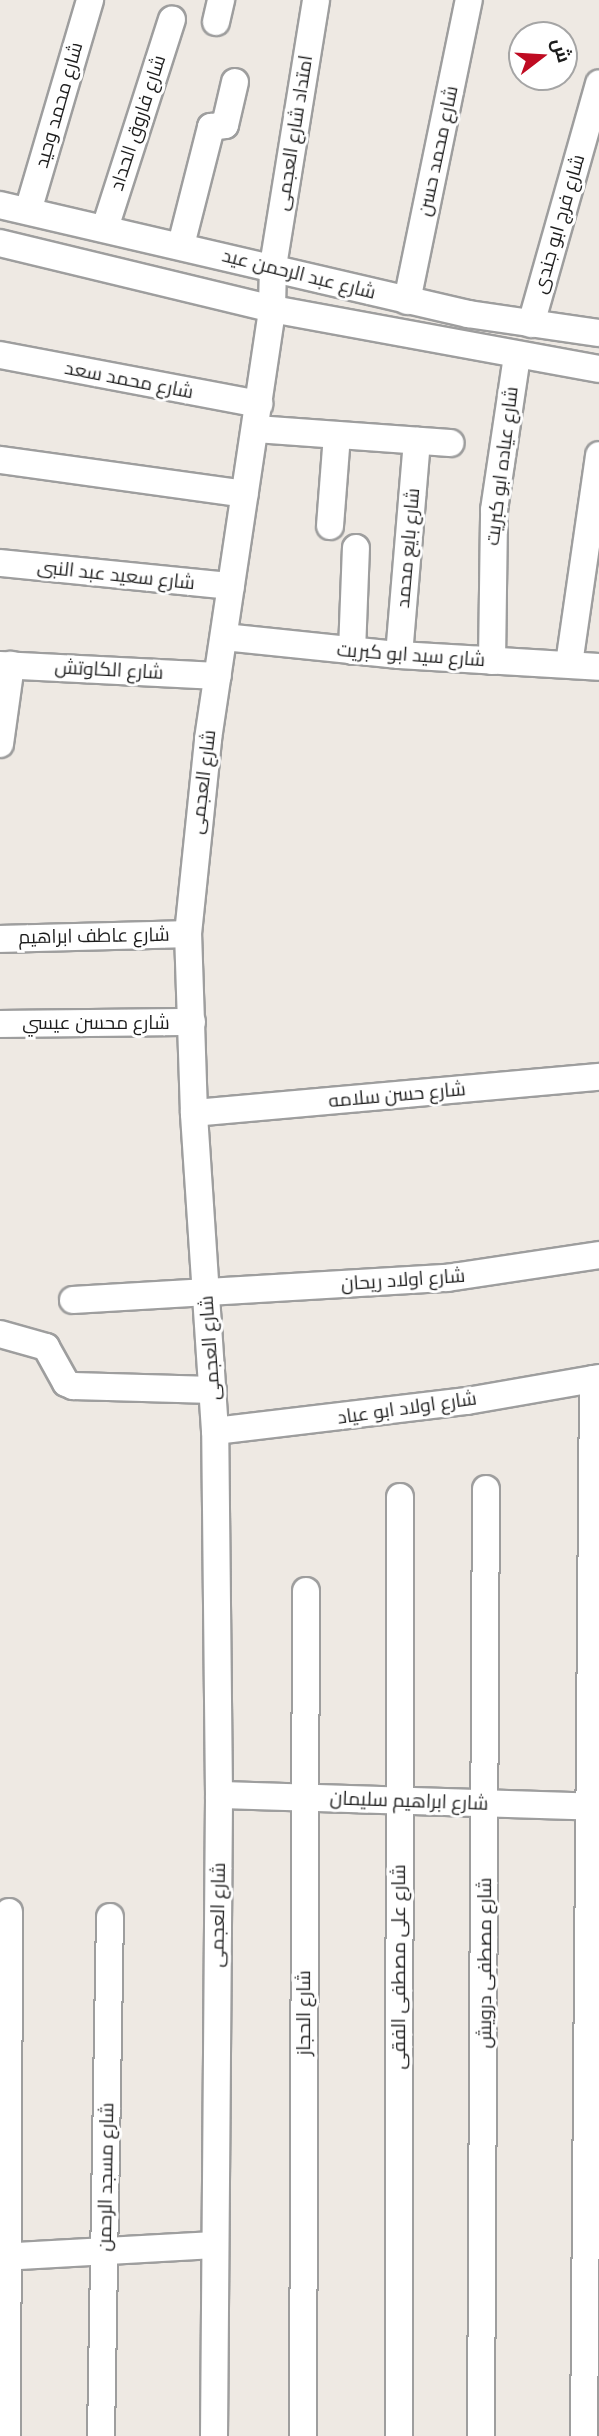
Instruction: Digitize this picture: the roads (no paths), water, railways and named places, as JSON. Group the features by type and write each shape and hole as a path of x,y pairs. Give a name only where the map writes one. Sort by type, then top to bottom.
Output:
{"street":[{"name":"شارع محمد وحيد","path":"28,211 90,0"},
{"name":"امتداد شارع العجمى","path":"273,267 316,0"},
{"name":"شارع محمد حسن","path":"407,301 469,0"},
{"name":"شارع فاروق الحداد","path":"105,228 172,19"},
{"path":"181,245 211,127 225,125 235,82"},
{"name":"شارع فرج ابو جندى","path":"531,324 599,83"},
{"name":"شارع عبد الرحمن عيد","path":"0,205 181,245 407,301 531,324 599,333"},
{"name":"شارع عبد الرحمن عيد","path":"0,243 272,309 599,369"},
{"name":"شارع العجمى","path":"214,2436 219,1795 215,1431 194,1114 188,934 200,803 272,309 273,267"},
{"name":"شارع محمد سعد","path":"0,355 257,417"},
{"name":"شارع عياده ابو كبريت","path":"492,661 494,510 517,356"},
{"path":"257,417 337,435 450,443"},
{"path":"330,526 337,435"},
{"name":"شارع بايع محمد","path":"400,655 418,440"},
{"path":"0,460 245,494"},
{"path":"569,664 592,555 598,472"},
{"path":"352,651 356,548"},
{"name":"شارع سعيد عبد النبى","path":"0,563 231,586"},
{"name":"شارع سيد ابو كبريت","path":"224,638 400,655 599,667"},
{"path":"0,744 5,665"},
{"name":"شارع الكاوتش","path":"5,665 218,676"},
{"name":"شارع عاطف ابراهيم","path":"0,939 188,934"},
{"name":"شارع محسن عيسي","path":"0,1024 192,1022"},
{"name":"شارع حسن سلامه","path":"194,1114 599,1077"},
{"name":"شارع اولاد ريحان","path":"73,1300 447,1278 599,1255"},
{"path":"0,1334 46,1347 65,1383 73,1386 213,1390"},
{"path":"584,2436 594,1807 596,1379"},
{"name":"شارع اولاد ابو عياد","path":"215,1431 354,1416 596,1379"},
{"name":"شارع مصطفى درويش","path":"481,2436 486,1489"},
{"name":"شارع على مصطفى الفقى","path":"399,2436 400,1497"},
{"name":"شارع الحجاز","path":"303,2436 306,1591"},
{"name":"شارع ابراهيم سليمان","path":"219,1795 594,1807"},
{"path":"6,2436 3,2257 9,1912"},
{"name":"شارع مسجد الرحمن","path":"101,2436 110,1917"},
{"path":"3,2257 215,2245"}]}
